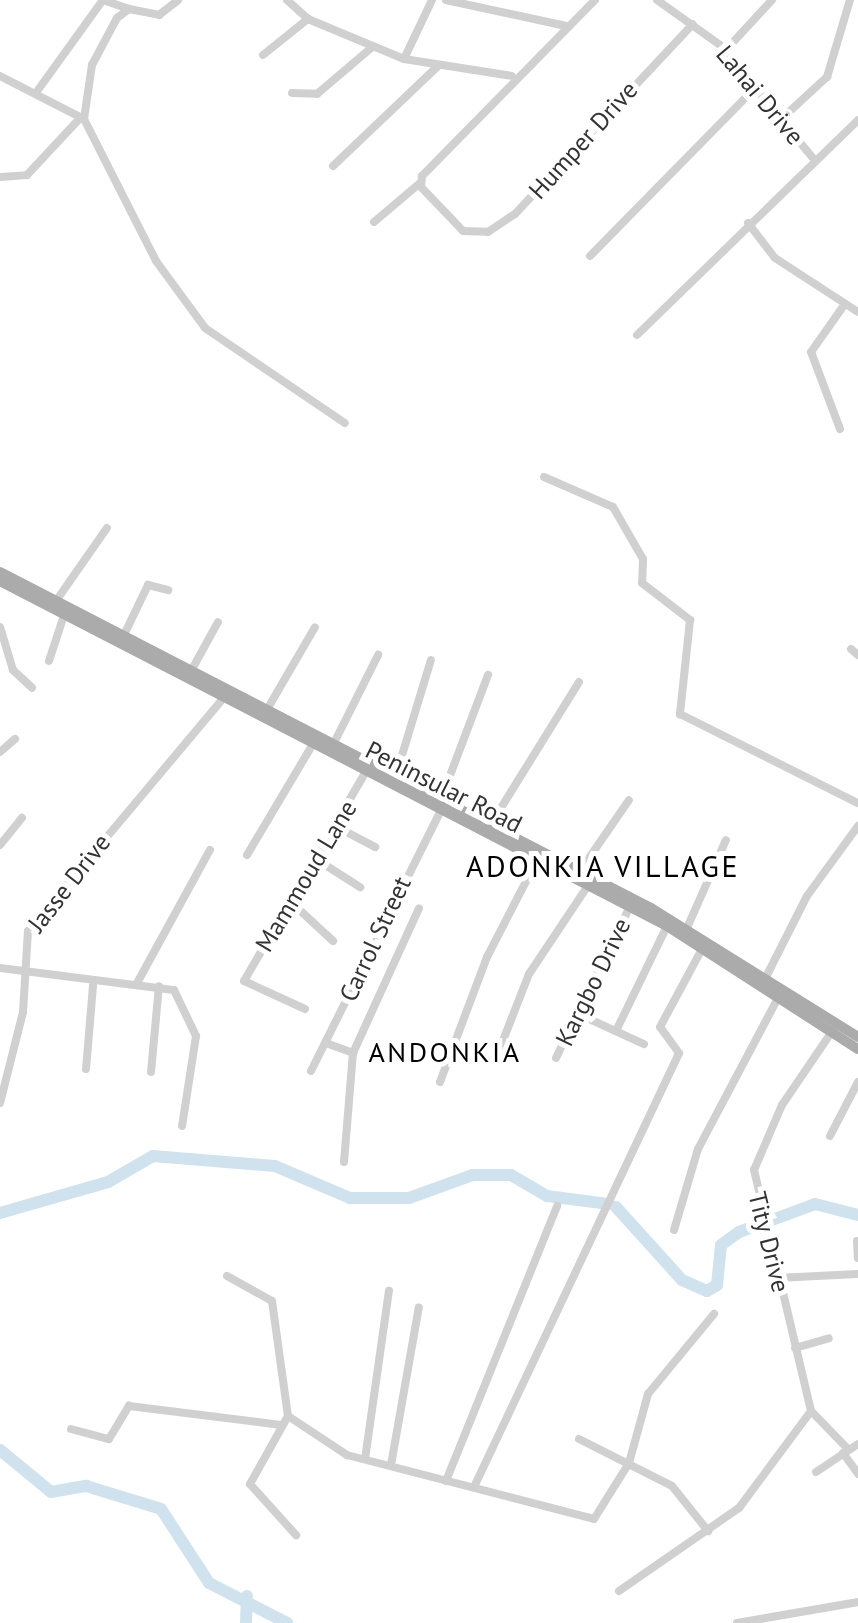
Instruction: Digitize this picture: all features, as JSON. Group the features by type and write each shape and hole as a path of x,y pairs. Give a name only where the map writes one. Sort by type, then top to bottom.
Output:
{"main road":[{"name":"Peninsular Road","path":"0,572 265,713 396,774 440,804 492,824 687,928 854,1035 858,1049"},
{"name":"Peninsular Road","path":"0,581 221,700 440,804 766,979 780,994 832,1030 854,1035"}],"street":[{"path":"38,90 103,0 159,16 178,0"},
{"path":"287,0 308,20 370,48 438,66 512,76"},
{"path":"404,58 432,0"},
{"path":"446,0 566,26"},
{"path":"374,222 420,183 512,76 596,0"},
{"path":"724,52 772,0"},
{"path":"778,122 827,78 850,0"},
{"name":"Lahai Drive","path":"661,1 724,52 778,122 812,157"},
{"path":"0,178 28,175 82,118 92,65 129,9"},
{"path":"263,55 308,20"},
{"name":"Humper Drive","path":"420,183 462,231 488,232 515,214 694,24"},
{"path":"292,94 307,98 330,87 370,48"},
{"path":"332,166 438,66"},
{"path":"0,76 38,90 82,118 156,262 205,328 345,423"},
{"path":"590,256 753,90"},
{"path":"637,335 812,157 858,120"},
{"path":"748,223 775,258 842,308 858,312"},
{"path":"840,429 811,352 842,308"},
{"path":"544,477 613,507 644,559 642,583 690,620 680,714 858,804"},
{"path":"56,602 108,528"},
{"path":"123,637 148,586 168,590"},
{"path":"49,661 64,614"},
{"path":"190,673 218,622"},
{"path":"0,627 12,670 32,688"},
{"path":"265,713 315,628"},
{"path":"334,745 378,655"},
{"path":"396,774 432,660"},
{"name":"Carrol Street","path":"311,1071 440,804 488,676"},
{"path":"492,824 579,682"},
{"name":"Jasse Drive","path":"0,1103 37,915 221,700"},
{"path":"0,752 15,739"},
{"path":"246,856 313,744"},
{"name":"Mammoud Lane","path":"304,1009 244,981 340,828 367,770"},
{"path":"580,871 629,800"},
{"path":"0,845 22,818"},
{"path":"766,979 807,896 858,826"},
{"path":"340,828 375,848"},
{"path":"687,928 726,840"},
{"path":"136,984 210,850"},
{"path":"440,1082 487,957 538,858"},
{"path":"320,861 360,887"},
{"path":"495,1061 529,974 588,884"},
{"path":"292,903 333,941"},
{"name":"Kargbo Drive","path":"556,1058 574,1012 630,906"},
{"path":"344,1162 353,1053 419,908"},
{"path":"616,1031 667,926"},
{"path":"474,1487 679,1053 660,1027 703,946"},
{"path":"0,968 92,985 164,987"},
{"path":"86,1069 92,985"},
{"path":"151,1072 164,987"},
{"path":"164,987 196,1036 182,1126"},
{"path":"674,1230 698,1149 780,994"},
{"path":"574,1012 644,1044"},
{"name":"Tity Drive","path":"812,1412 754,1170 782,1104 832,1030"},
{"path":"326,1044 353,1053"},
{"path":"830,1136 858,1082"},
{"path":"446,1482 557,1206"},
{"path":"857,1241 858,1258"},
{"path":"777,1278 858,1274"},
{"path":"227,1276 271,1297 288,1416 250,1484 296,1536"},
{"path":"365,1459 389,1291"},
{"path":"392,1466 418,1307"},
{"path":"288,1416 365,1459 594,1519 628,1463 648,1394 714,1314"},
{"path":"796,1348 829,1338"},
{"path":"72,1430 109,1439 129,1406 281,1425"},
{"path":"619,1591 708,1531 768,1478 812,1412 846,1451 858,1474"},
{"path":"579,1439 679,1492 708,1531"},
{"path":"816,1472 858,1444"},
{"path":"736,1623 858,1602"}],"waterway":[{"path":"0,1213 108,1182 153,1156 275,1166 350,1198 409,1198 473,1175 511,1175 547,1196 609,1204"},
{"path":"616,1207 682,1280 707,1291 717,1285 721,1245 739,1232 815,1204 858,1215"},
{"path":"0,1450 51,1492 86,1486 161,1509 209,1583 287,1623"},
{"path":"246,1623 247,1596"}],"district":[{"name":"ADONKIA VILLAGE","path":"603,866"},
{"name":"ANDONKIA","path":"445,1052"}]}
